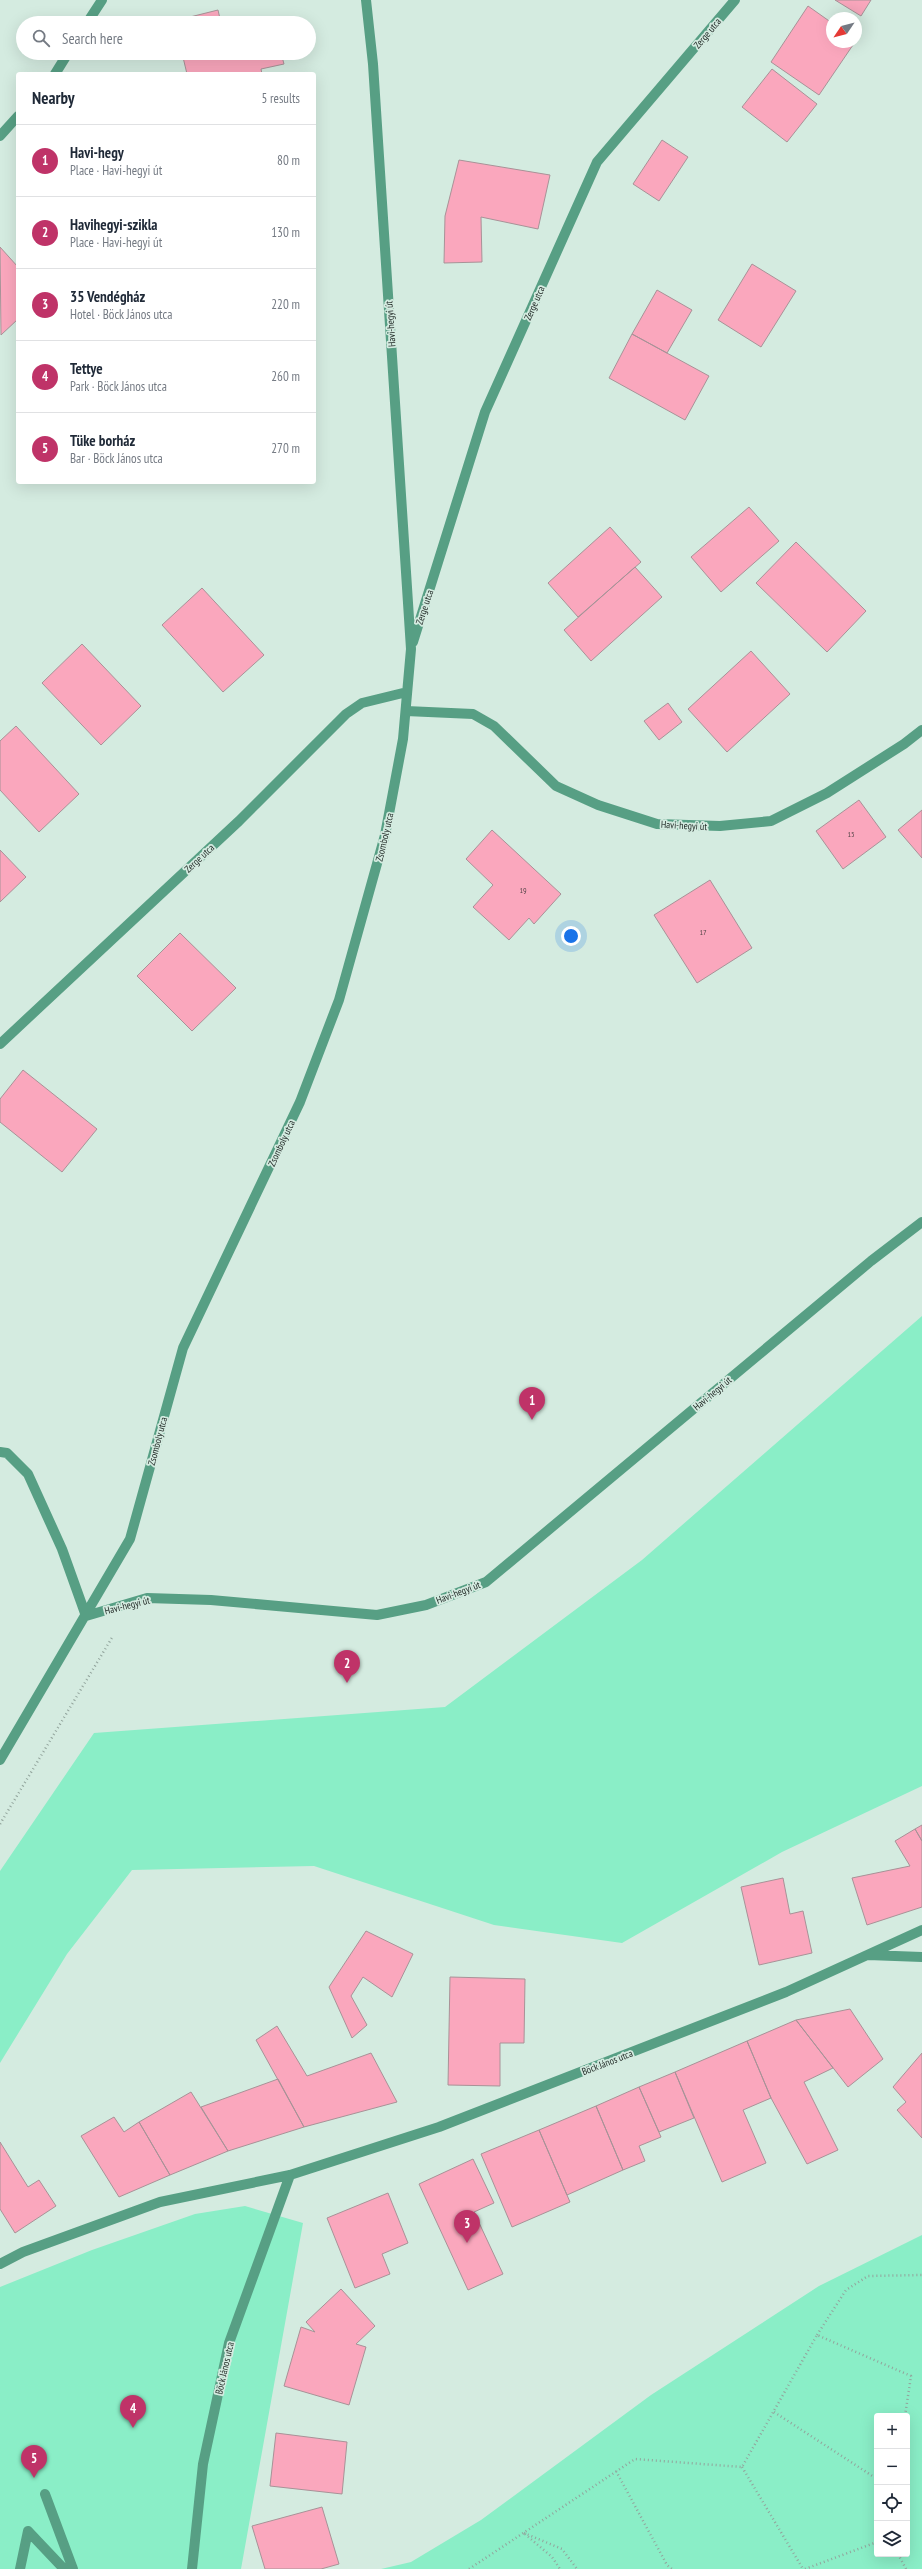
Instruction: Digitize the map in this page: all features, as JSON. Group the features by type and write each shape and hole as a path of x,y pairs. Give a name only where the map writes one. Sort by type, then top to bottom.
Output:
{"street":[{"path":"92,16 102,0"},
{"name":"Havi-hegyi út","path":"366,0 373,64 411,649"},
{"name":"Zerge utca","path":"411,649 486,412 597,162 735,0"},
{"path":"56,72 64,60"},
{"path":"0,136 16,118"},
{"name":"Zsomboly utca","path":"86,1616 130,1539 183,1348 300,1102 339,1000 385,835 403,739 411,649"},
{"name":"Zerge utca","path":"0,1044 239,820 346,714 362,703 407,692"},
{"name":"Havi-hegyi út","path":"406,711 473,714 494,726 556,786 598,805 657,824 720,826 771,821 827,793 904,744 922,730"},
{"name":"Havi-hegyi út","path":"86,1616 147,1598 210,1600 377,1614 426,1605 486,1582 871,1261 922,1222"},
{"path":"0,1452 7,1453 28,1474 62,1549 86,1616 0,1760"},
{"path":"864,1955 922,1930"},
{"name":"Böck János utca","path":"0,2264 23,2252 160,2202 290,2175 439,2127 786,1992 864,1955 922,1957"},
{"name":"Böck János utca","path":"192,2569 203,2464 229,2343 290,2175"},
{"path":"45,2494 73,2569"},
{"path":"20,2569 28,2531 64,2569"}],"path":[{"path":"0,1824 133,1603"},
{"path":"742,2467 817,2335 846,2290 868,2276 922,2275"},
{"path":"817,2335 910,2376 905,2413"},
{"path":"774,2412 874,2477"},
{"path":"469,2569 635,2459 742,2467"},
{"path":"742,2467 804,2569 874,2543"},
{"path":"616,2471 668,2565 672,2569"},
{"path":"523,2532 552,2557 560,2569"},
{"path":"523,2532 562,2549 577,2569"},
{"path":"900,2557 906,2569"}],"green space":[{"path":"922,1316 922,1786 782,1852 622,1943 494,1925 314,1866 132,1870 67,1954 0,2063 0,1871 94,1733 445,1707 642,1560"},
{"path":"245,2206 303,2223 241,2569 0,2569 0,2287 92,2250 195,2214"},
{"path":"922,2235 922,2569 381,2569 411,2562 481,2520 651,2395 819,2286"}],"building":[{"path":"835,0 871,0 862,14 862,12 854,12"},
{"path":"808,6 826,19 826,48 851,48 819,95 771,62"},
{"path":"218,10 219,16 194,16"},
{"path":"184,60 283,60 284,64 261,69 262,72 187,72"},
{"path":"772,69 817,104 787,142 742,107"},
{"path":"662,140 688,157 659,201 633,184"},
{"path":"459,160 550,175 538,229 481,217 482,262 444,263 445,216"},
{"path":"0,247 16,265 16,321 1,335"},
{"path":"752,264 796,291 761,347 718,320"},
{"path":"657,290 692,310 667,353 632,334"},
{"path":"632,334 709,376 685,420 609,378"},
{"path":"749,507 779,541 721,592 691,557"},
{"path":"610,527 641,562 578,617 548,583"},
{"path":"796,542 866,611 827,652 756,583"},
{"path":"635,567 662,597 591,661 564,630"},
{"path":"202,588 264,655 223,692 162,625"},
{"path":"82,644 141,706 101,745 42,683"},
{"path":"751,651 790,694 727,752 688,709"},
{"path":"668,703 682,722 659,740 644,721"},
{"path":"16,726 79,794 39,832 0,790 0,741"},
{"path":"859,800 886,837 843,869 816,831"},
{"path":"922,810 922,858 898,830"},
{"path":"492,830 561,894 534,924 529,918 509,940 473,907 493,885 466,859"},
{"path":"0,850 26,877 0,902"},
{"path":"710,880 752,948 697,983 654,915"},
{"path":"180,933 236,988 192,1031 137,976"},
{"path":"23,1070 97,1129 62,1172 0,1122 0,1099"},
{"path":"922,1825 922,1841 915,1829"},
{"path":"915,1829 922,1841 922,1907 867,1925 852,1878 910,1866 895,1841"},
{"path":"783,1878 790,1914 803,1911 812,1953 759,1965 741,1887"},
{"path":"366,1931 413,1954 392,1997 363,1977 351,1996 367,2025 352,2038 329,1987"},
{"path":"450,1977 525,1979 524,2043 500,2043 500,2086 448,2085"},
{"path":"850,2009 883,2059 848,2087 796,2020"},
{"path":"796,2020 833,2068 804,2082 838,2150 807,2164 771,2098 747,2041"},
{"path":"277,2026 307,2076 371,2053 397,2102 304,2127 256,2040"},
{"path":"747,2041 771,2098 743,2110 766,2163 722,2182 675,2072"},
{"path":"922,2053 922,2138 897,2110 906,2102 893,2087"},
{"path":"675,2072 694,2118 659,2132 639,2087"},
{"path":"278,2079 304,2127 228,2151 201,2107"},
{"path":"639,2087 661,2137 639,2146 645,2161 623,2170 596,2106"},
{"path":"191,2092 228,2151 170,2175 139,2122"},
{"path":"596,2106 623,2170 567,2195 539,2130"},
{"path":"114,2117 124,2132 139,2122 170,2175 119,2197 81,2136"},
{"path":"539,2130 570,2202 512,2227 481,2154"},
{"path":"0,2142 28,2187 39,2180 56,2206 15,2233 0,2209"},
{"path":"473,2159 494,2203 474,2212 503,2274 468,2290 419,2184"},
{"path":"388,2193 408,2243 382,2254 390,2274 355,2288 327,2218"},
{"path":"341,2289 375,2326 356,2344 366,2347 349,2405 284,2386 301,2327 315,2332 306,2322"},
{"path":"276,2433 347,2442 342,2494 270,2486"},
{"path":"322,2507 339,2564 321,2569 265,2569 252,2526"}],"place":[{"name":"Havi-hegy","path":"532,1420"},
{"name":"Havihegyi-szikla","path":"347,1683"},
{"name":"35 Vendégház","path":"467,2243"},
{"name":"Tettye","path":"133,2428"},
{"name":"Tüke borház","path":"34,2478"}]}
